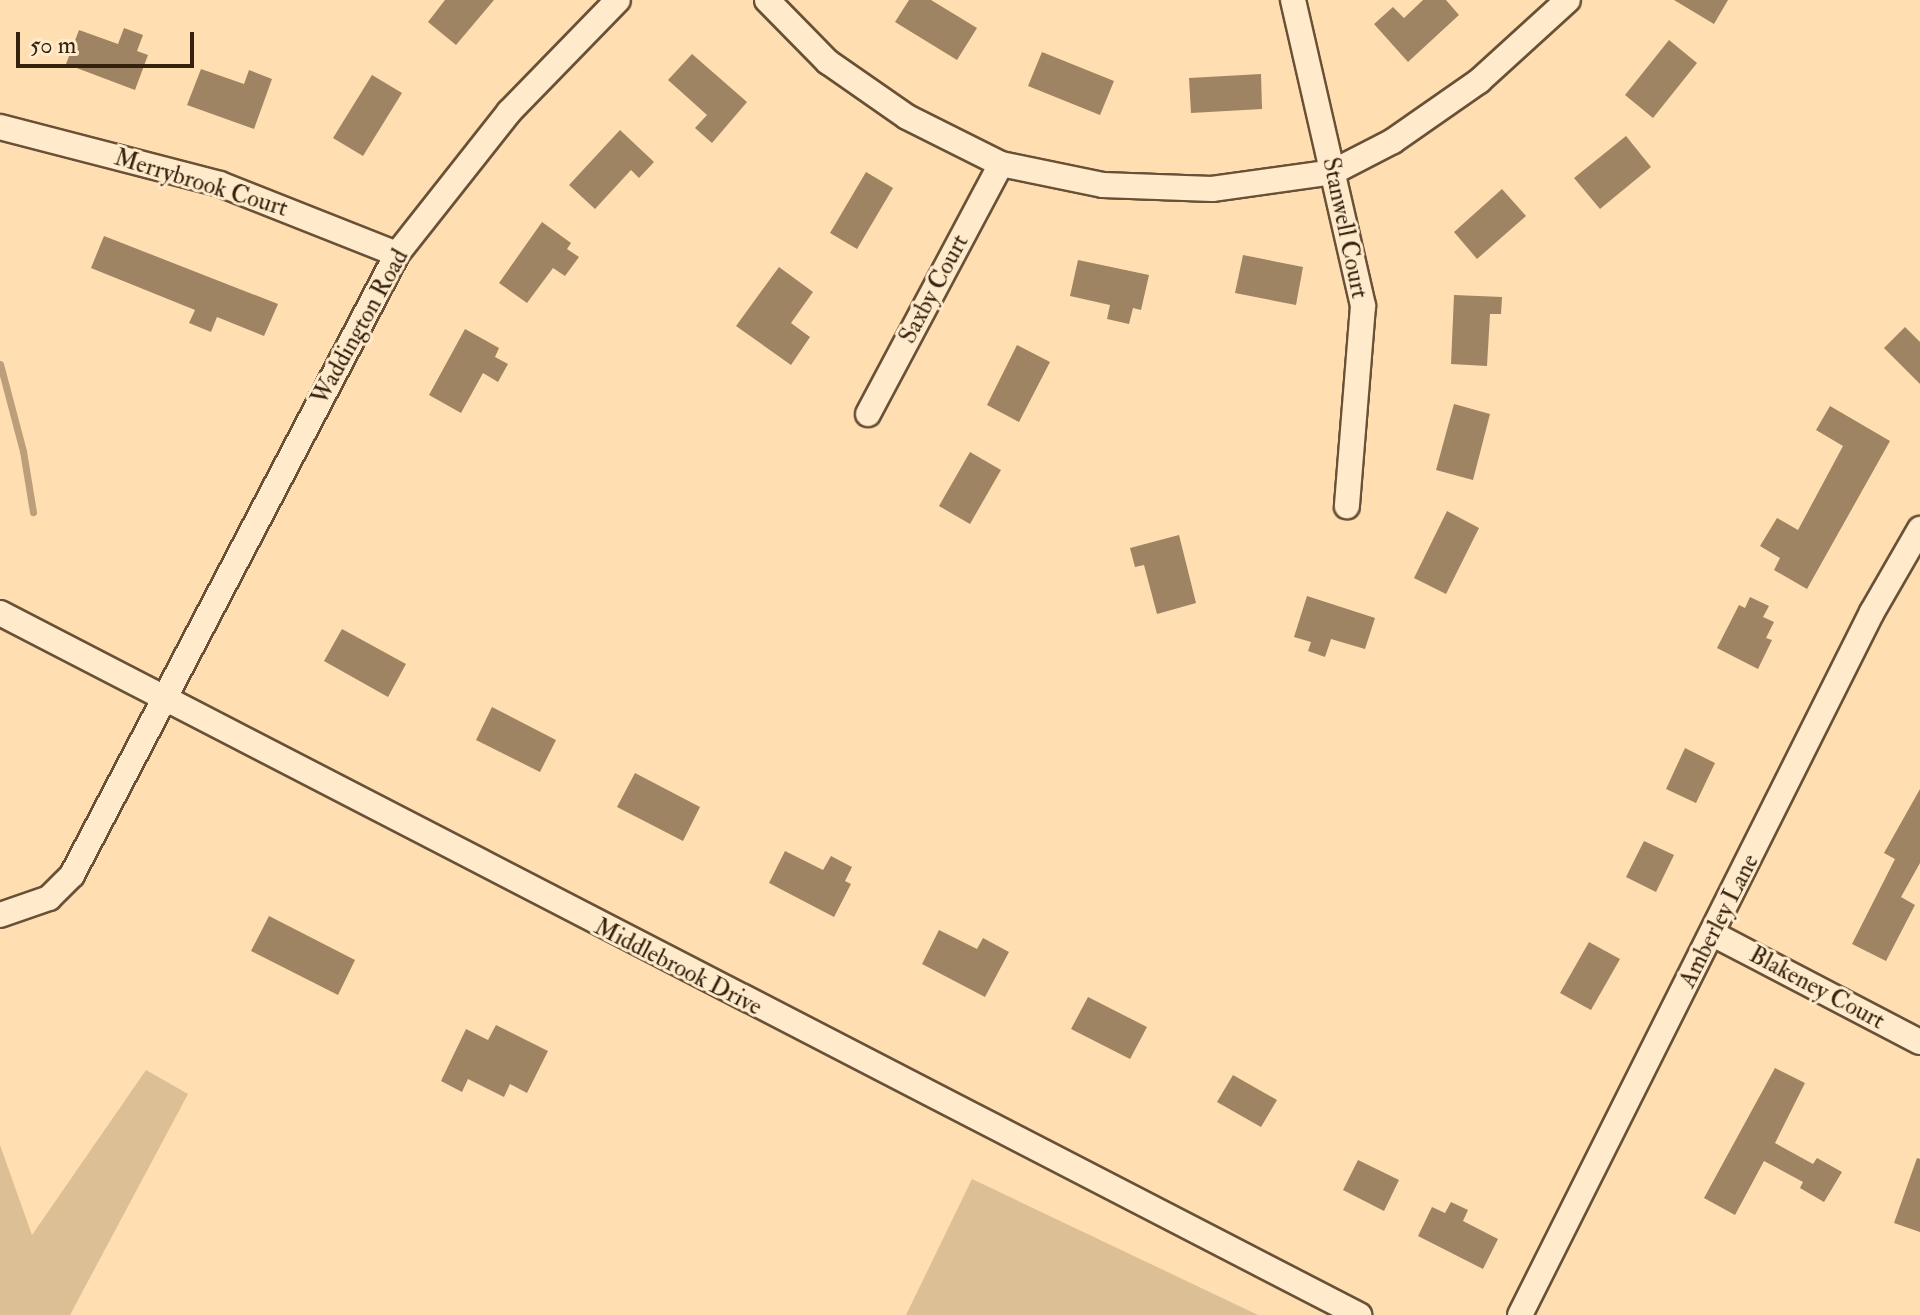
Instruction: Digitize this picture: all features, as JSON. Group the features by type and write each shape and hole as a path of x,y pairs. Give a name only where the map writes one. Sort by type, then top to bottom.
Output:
{"street":[{"name":"Waddington Road","path":"0,915 49,898 72,875 397,254 509,112 618,0"},
{"path":"767,0 828,62 873,94 907,117 1001,164 1103,185 1212,189 1333,172 1393,141 1479,81 1568,0"},
{"name":"Stanwell Court","path":"1293,0 1363,306 1347,506"},
{"name":"Merrybrook Court","path":"0,127 220,184 397,254"},
{"name":"Saxby Court","path":"868,414 1001,164"},
{"name":"Amberley Lane","path":"1520,1315 1872,612 1920,529"},
{"name":"Middlebrook Drive","path":"0,613 1359,1315"},
{"name":"Blakeney Court","path":"1713,934 1920,1042"}],"shaded area":[{"path":"146,1070 188,1094 70,1315 0,1315 0,1145 32,1235"},
{"path":"972,1179 1258,1315 906,1315"}],"building":[{"path":"445,0 494,0 456,45 428,22"},
{"path":"909,0 931,0 977,28 957,60 895,22"},
{"path":"1423,0 1446,0 1459,15 1408,62 1374,24 1393,7 1404,18"},
{"path":"1674,0 1728,0 1714,24"},
{"path":"124,28 143,35 137,51 148,55 135,90 66,64 79,30 118,44"},
{"path":"1669,40 1697,63 1653,118 1625,95"},
{"path":"1042,52 1114,81 1100,115 1028,86"},
{"path":"692,54 747,102 712,143 695,128 707,115 668,80"},
{"path":"201,69 244,84 249,70 272,79 254,129 187,105"},
{"path":"1261,74 1262,109 1191,113 1189,78"},
{"path":"372,75 402,93 363,156 333,138"},
{"path":"620,130 654,162 639,178 631,170 595,209 569,185"},
{"path":"1626,136 1651,167 1600,209 1574,178"},
{"path":"866,172 893,188 857,249 830,233"},
{"path":"1502,189 1526,216 1477,259 1454,232"},
{"path":"542,222 571,243 567,249 579,257 565,276 553,268 527,303 499,283"},
{"path":"104,236 278,304 264,336 217,317 211,332 189,323 195,310 91,268"},
{"path":"1243,255 1303,267 1296,305 1235,293"},
{"path":"1078,260 1149,275 1141,310 1133,308 1129,324 1107,319 1110,305 1070,296"},
{"path":"779,267 813,292 791,323 810,337 791,365 736,326"},
{"path":"1454,295 1502,297 1501,314 1490,314 1487,366 1451,364"},
{"path":"1905,327 1920,342 1920,384 1884,348"},
{"path":"465,329 499,348 495,357 508,364 498,382 483,373 461,413 429,395"},
{"path":"1017,345 1050,362 1019,422 987,405"},
{"path":"1454,404 1490,414 1473,480 1436,470"},
{"path":"1830,406 1890,441 1807,589 1774,570 1780,558 1760,546 1777,518 1798,530 1843,446 1816,430"},
{"path":"970,452 1001,470 970,524 939,506"},
{"path":"1447,511 1479,528 1446,594 1414,578"},
{"path":"1179,535 1196,603 1157,614 1144,565 1135,567 1130,548"},
{"path":"1307,596 1375,618 1365,649 1331,639 1325,657 1308,651 1311,642 1294,637"},
{"path":"1750,597 1769,606 1763,617 1774,622 1766,638 1772,640 1758,669 1717,648 1739,605 1745,608"},
{"path":"342,629 406,664 388,697 324,661"},
{"path":"492,707 556,740 540,772 476,740"},
{"path":"1685,748 1715,763 1696,803 1666,789"},
{"path":"635,773 700,807 683,841 617,807"},
{"path":"1920,789 1920,863 1901,897 1915,905 1886,961 1852,944 1895,859 1884,853"},
{"path":"1644,841 1674,855 1656,892 1626,877"},
{"path":"785,851 823,870 831,856 852,867 845,881 851,884 834,917 769,883"},
{"path":"269,916 355,960 338,995 251,951"},
{"path":"939,930 977,949 983,938 1009,952 985,997 922,964"},
{"path":"1589,942 1620,959 1591,1010 1560,993"},
{"path":"1088,997 1147,1027 1130,1059 1071,1029"},
{"path":"496,1025 548,1051 527,1093 510,1084 504,1097 468,1079 462,1092 441,1081 466,1029 488,1040"},
{"path":"1775,1068 1805,1083 1775,1143 1813,1164 1817,1158 1842,1172 1824,1202 1800,1188 1803,1182 1764,1161 1735,1215 1704,1198"},
{"path":"1233,1075 1277,1100 1261,1127 1217,1102"},
{"path":"1917,1158 1920,1159 1920,1232 1894,1223"},
{"path":"1358,1160 1399,1180 1384,1211 1343,1190"},
{"path":"1451,1202 1468,1210 1463,1221 1498,1239 1483,1269 1418,1236 1432,1207 1445,1213"}],"waterway":[{"path":"0,364 23,451 33,512"}]}
